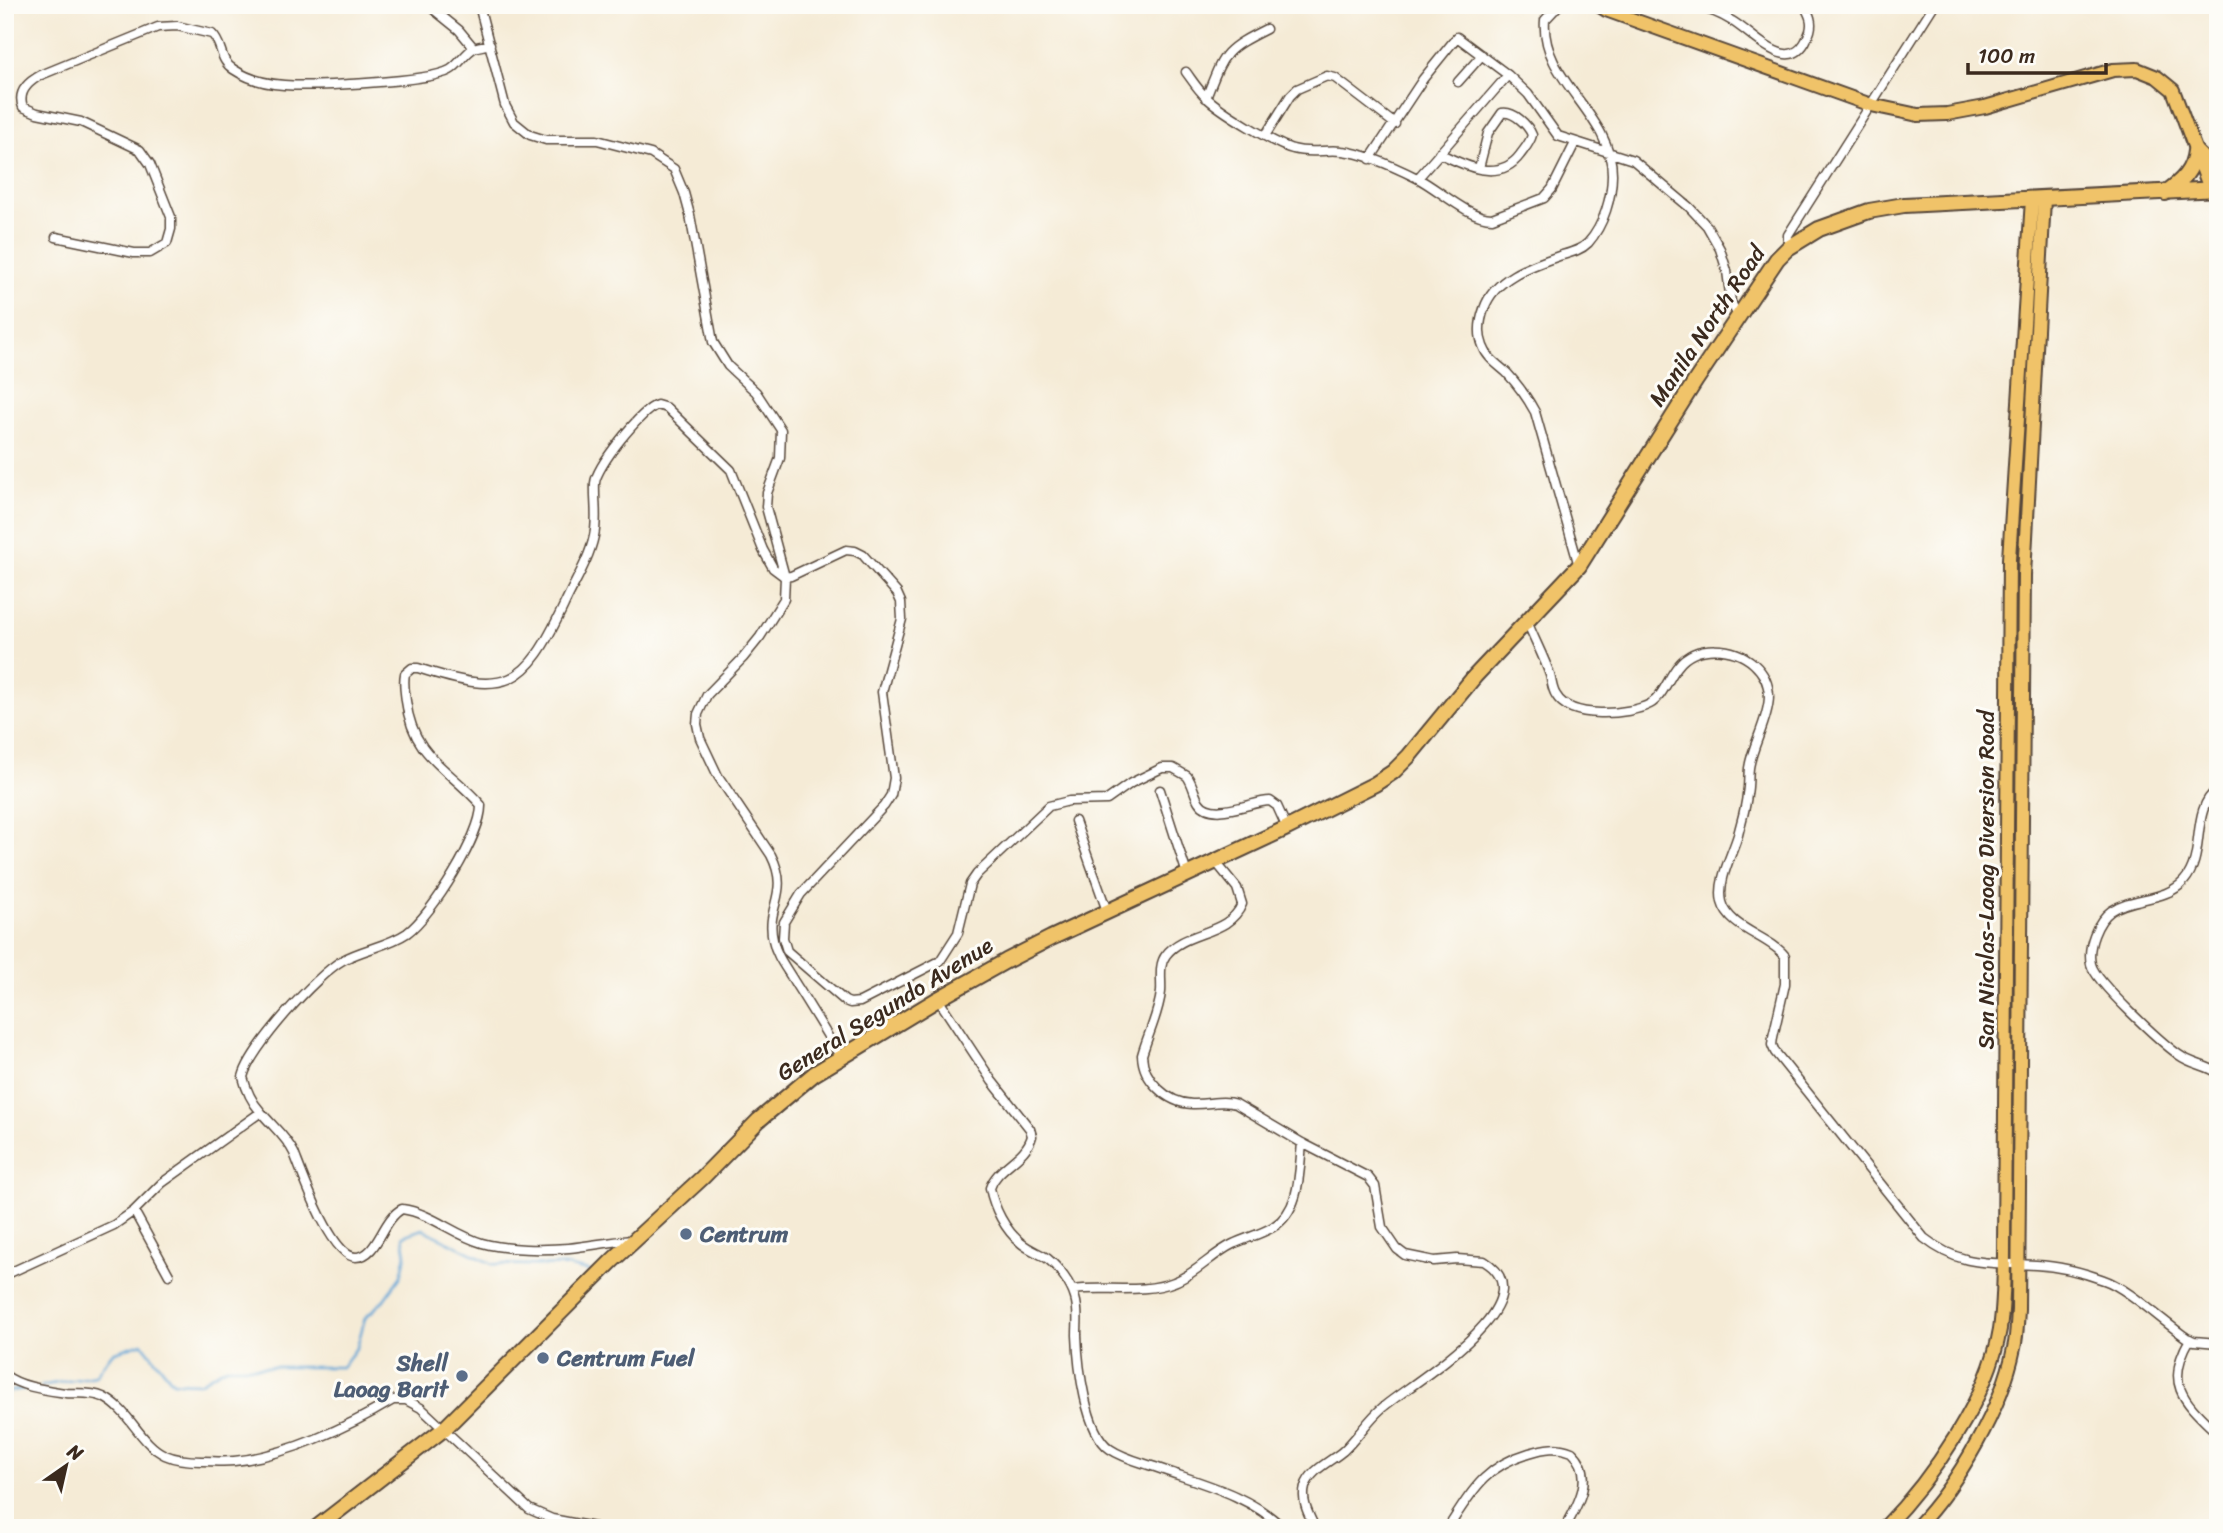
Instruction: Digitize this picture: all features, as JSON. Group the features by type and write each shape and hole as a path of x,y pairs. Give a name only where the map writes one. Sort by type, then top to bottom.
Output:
{"highway":[{"path":"2195,150 2218,174"},
{"path":"2165,192 2178,184 2189,171 2195,150"},
{"name":"Manila North Road","path":"1448,709 1475,676 1579,566 1738,316 1788,248 1819,229 1870,211 1938,201 2038,199 2214,189"},
{"name":"General Segundo Avenue","path":"316,1528 444,1429 613,1260 784,1098 814,1074 938,999 1051,938 1375,785 1393,772 1448,709"}],"main road":[{"path":"1598,5 1871,105 1918,115 1947,114 1985,107 2113,70 2137,69 2157,77 2173,90 2195,150 2214,189"},
{"name":"San Nicolas-Laoag Diversion Road","path":"1884,1528 1910,1502 1938,1463 1983,1382 1999,1331 2004,1264 2009,559 2038,199"},
{"name":"San Nicolas-Laoag Diversion Road","path":"1916,1528 1953,1479 1998,1399 2014,1348 2018,1310 2024,575 2038,199"}],"street":[{"path":"429,5 474,48"},
{"path":"479,5 505,105 514,122 530,135 546,140 597,140 651,154 668,164 677,175 690,215 713,342 728,366 756,392 781,430 782,448 767,493 766,507 785,577 786,591 780,606 743,658 707,695 698,713 697,724 710,760 778,870 780,887 771,924 773,942 841,1058"},
{"path":"1559,5 1545,20 1548,51 1561,75 1587,111 1607,151 1612,171 1611,192 1603,218 1588,243 1578,250 1502,282 1487,299 1480,320 1481,343 1487,356 1524,393 1535,412 1579,566"},
{"path":"1691,5 1733,21 1775,53 1784,54 1796,51 1809,34 1811,19 1804,5"},
{"path":"1788,248 1788,235 1934,5"},
{"path":"56,237 134,253 150,253 167,243 171,217 150,163 140,150 81,122 37,113 23,107 23,91 28,83 41,75 163,26 177,26 212,34 217,39 224,62 232,69 251,78 281,85 386,81 440,74 450,71 474,48 489,44"},
{"path":"1206,98 1226,53 1233,46 1266,29"},
{"path":"1370,159 1455,37 1508,75 1528,94 1554,133 1574,143 1636,162 1689,207 1707,226 1725,261 1731,302 1738,316"},
{"path":"1458,82 1482,55"},
{"path":"1186,72 1206,98 1265,136 1297,150 1346,151 1370,159 1418,178 1474,214 1492,218 1544,198 1552,189 1574,143"},
{"path":"1418,178 1508,75"},
{"path":"1265,136 1294,92 1326,76 1335,78 1395,124"},
{"path":"1439,153 1464,165 1479,168 1499,170 1509,166 1530,141 1532,135 1528,128 1509,113 1502,113 1488,133 1479,168"},
{"path":"634,1240 543,1249 483,1244 413,1210 402,1209 388,1220 370,1251 364,1256 351,1256 343,1251 324,1225 286,1140 261,1112 243,1077 246,1066 289,1010 334,966 363,951 398,938 419,922 453,874 478,826 481,805 431,759 413,729 407,708 405,674 412,668 418,668 467,682 498,682 513,679 532,662 554,625 593,540 596,525 596,477 622,436 650,407 657,405 667,408 731,470 763,550 773,568 785,577"},
{"path":"785,577 797,574 846,550 855,551 878,570 901,602 902,619 882,692 894,778 891,795 884,806 801,894 787,915 783,931 785,945 792,957 845,1001 860,1002 940,961 958,933 970,884 977,874 1041,812 1058,802 1107,800 1148,773 1168,767 1187,776 1198,802 1205,808 1223,810 1270,801 1277,806 1287,828"},
{"path":"1527,621 1550,674 1555,695 1564,704 1584,712 1612,712 1652,703 1681,662 1693,654 1707,650 1723,650 1737,654 1754,664 1762,673 1767,683 1770,702 1749,767 1747,795 1724,880 1722,901 1732,918 1773,944 1784,956 1786,975 1772,1045 1775,1052 1924,1238 1945,1254 1961,1259 2066,1269 2109,1282 2188,1343 2218,1343"},
{"path":"2218,789 2204,805 2194,862 2185,881 2177,888 2130,902 2109,912 2098,928 2090,950 2091,966 2099,978 2151,1030 2179,1055 2218,1073"},
{"path":"1160,790 1187,874"},
{"path":"1075,821 1107,911"},
{"path":"1215,861 1237,888 1241,904 1236,915 1227,922 1204,935 1179,944 1165,957 1161,967 1160,1000 1146,1041 1142,1064 1156,1087 1170,1098 1195,1104 1236,1104 1302,1143 1361,1172 1373,1182 1382,1227 1405,1255 1434,1261 1484,1261 1493,1267 1499,1277 1502,1294 1500,1303 1483,1326 1454,1353 1381,1408 1341,1453 1311,1476 1304,1496 1305,1506 1315,1528"},
{"path":"938,999 1032,1136 1027,1147 993,1180 990,1188 1009,1231 1021,1244 1048,1259 1058,1268 1072,1290 1077,1312 1081,1371 1091,1422 1096,1433 1107,1447 1136,1461 1251,1502 1283,1528"},
{"path":"5,1275 114,1225 134,1211 162,1183 261,1112"},
{"path":"1072,1290 1093,1287 1148,1288 1173,1283 1188,1276 1234,1244 1274,1227 1288,1214 1295,1196 1302,1143"},
{"path":"134,1211 169,1275"},
{"path":"2188,1343 2180,1357 2177,1381 2181,1394 2218,1433"},
{"path":"5,1375 12,1380 47,1389 102,1397 118,1407 155,1449 166,1456 181,1459 233,1462 272,1454 321,1435 393,1400 406,1400 421,1408 529,1509 540,1516 599,1528"},
{"path":"1448,1528 1472,1489 1489,1472 1504,1462 1551,1447 1572,1452 1581,1466 1581,1495 1565,1528"}],"waterway":[{"path":"41,1386 95,1376 112,1353 142,1343 173,1382 199,1383 226,1367 342,1367 357,1347 365,1318 383,1301 401,1276 406,1255 403,1236 423,1229 492,1264 567,1266 592,1272"},
{"path":"5,1392 25,1389"}],"place":[{"name":"Centrum","path":"686,1234"},
{"name":"Centrum Fuel","path":"543,1358"},
{"name":"Shell Laoag Barit","path":"462,1376"}]}
